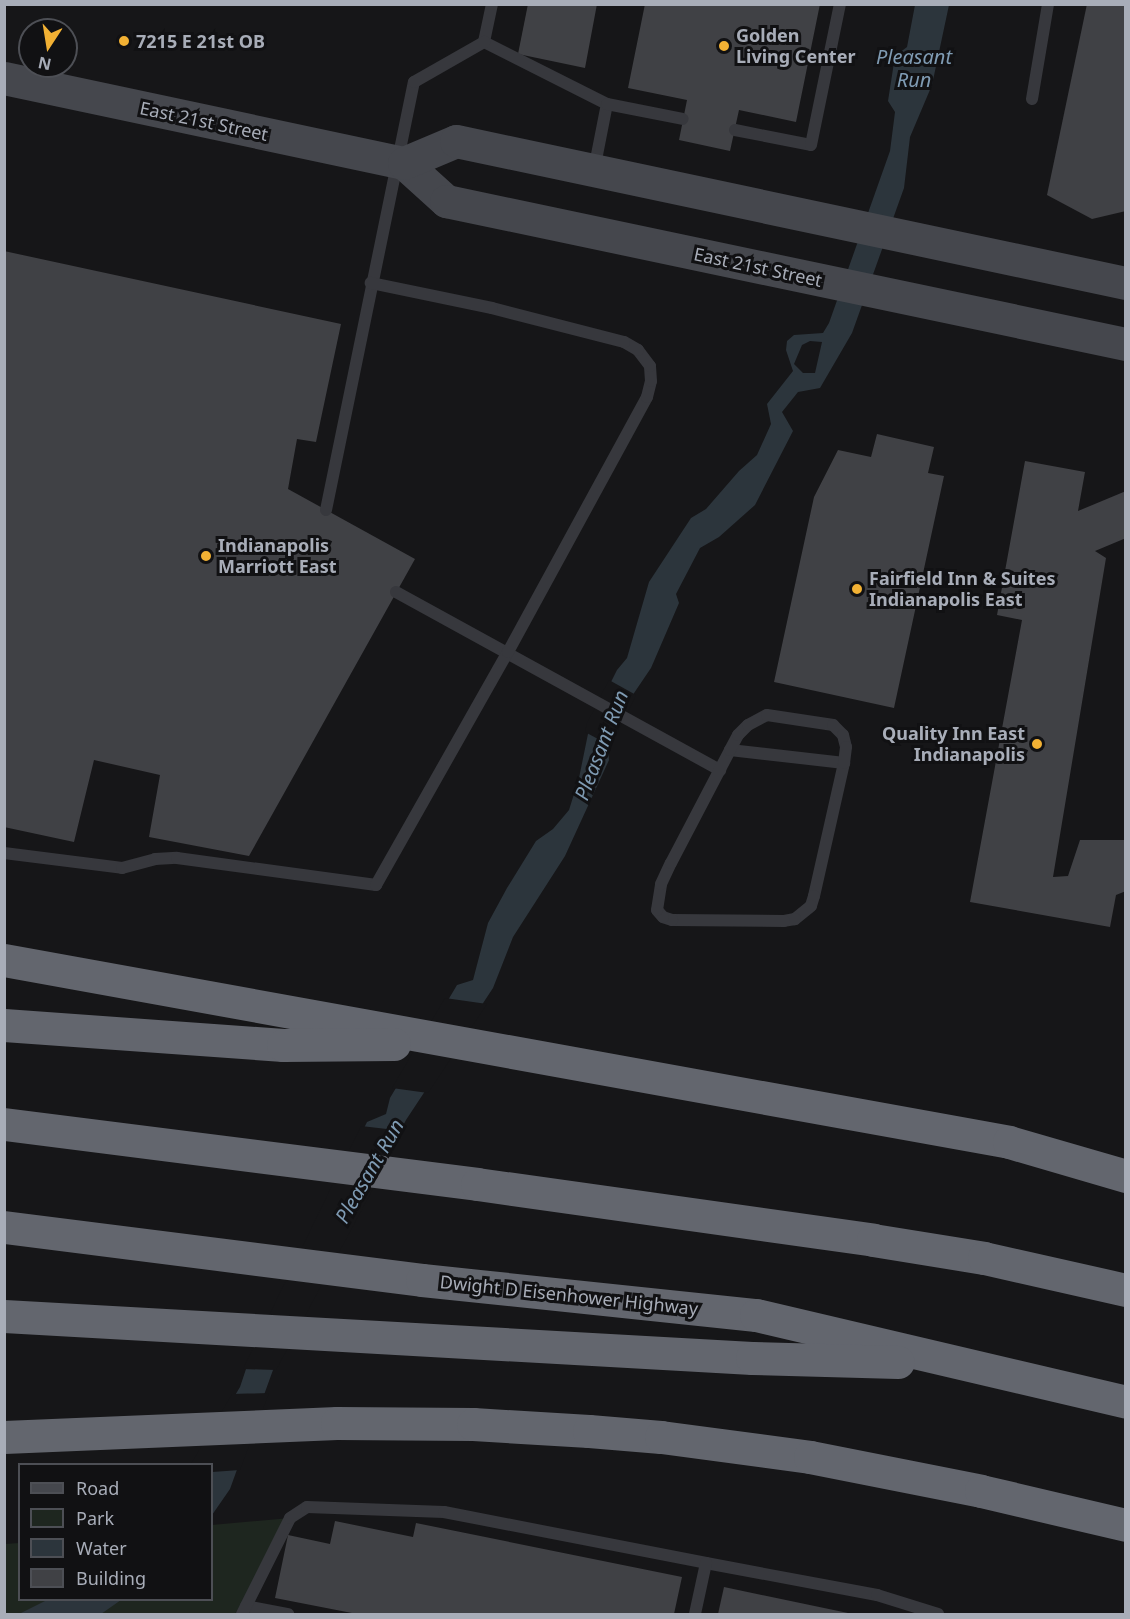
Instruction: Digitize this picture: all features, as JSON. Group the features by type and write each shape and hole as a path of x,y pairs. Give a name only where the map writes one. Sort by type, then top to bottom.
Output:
{"highway":[{"path":"4,960 337,1033 458,1043 1009,1142 1125,1176"},
{"path":"4,1025 283,1045 337,1033"},
{"path":"4,1124 477,1184 943,1251 1039,1269 1125,1290"},
{"name":"Dwight D Eisenhower Highway","path":"4,1227 422,1280 756,1315 1125,1402"},
{"path":"4,1316 752,1359 966,1363"},
{"path":"4,1437 338,1423 473,1424 599,1431 692,1440 810,1457 911,1476 1125,1525"},
{"path":"4,1444 67,1435"}],"main road":[{"name":"East 21st Street","path":"4,78 400,162 446,201 1125,344"},
{"path":"400,162 456,141 1125,283"}],"lane":[{"path":"326,510 371,283 400,162 414,82 484,42 492,4"},
{"path":"735,130 811,146 840,4"},
{"path":"1032,99 1048,4"},
{"path":"484,42 607,104 683,119"},
{"path":"594,171 607,104"},
{"path":"4,853 122,868 155,859 177,858 376,885 508,652 647,398 650,366 638,350 624,342 492,308 371,283"},
{"path":"396,592 551,675 720,770"},
{"path":"767,715 833,725 843,735 844,763 814,896 811,906 804,913 784,921 672,920 663,917 657,910 661,884 720,770 738,735 748,725 767,715"},
{"path":"730,750 844,763"},
{"path":"288,1614 244,1610 290,1518 307,1507 444,1512 877,1595 938,1614"},
{"path":"695,1614 706,1563"}],"green space":[{"path":"290,1518 235,1614 5,1614 5,1544 18,1543 18,1601 213,1601 213,1525"}],"water":[{"name":"Pleasant Run","path":"915,5 949,5 932,85 910,137 904,188 852,333 820,388 798,392 782,412 793,431 755,505 719,537 700,548 676,594 679,603 651,668 630,699 608,745 609,760 565,856 513,937 493,988 406,1120 273,1370 230,1489 213,1514 213,1463 195,1463 240,1387 246,1369 367,1122 386,1114 390,1098 457,985 473,980 488,923 507,888 536,841 553,829 569,810 579,778 590,724 617,670 627,658 649,582 691,518 706,509 739,471 757,455 771,424 767,404 793,371 786,350 787,341 794,335 823,333 829,323 890,151 895,112 888,101 895,56 907,47","holes":["810,341 822,342 815,373 803,373 794,364 802,345"]},
{"path":"45,1601 120,1601 101,1614 19,1614"}],"pier":[{"path":"609,680 636,695 611,746 585,732 587,723"},
{"path":"445,998 487,1004 428,1093 392,1088"},
{"path":"361,1126 404,1131 276,1370 243,1369"},
{"path":"269,1393 240,1470 213,1472 213,1463 192,1463 232,1394"}],"building":[{"path":"528,4 597,4 585,68 518,54"},
{"name":"Golden Living Center","path":"645,4 820,4 796,122 739,110 730,151 679,140 687,100 628,88"},
{"path":"1087,4 1126,4 1126,211 1092,219 1047,195"},
{"name":"Indianapolis Marriott East","path":"4,251 341,324 316,442 297,439 288,489 415,559 249,856 149,837 160,775 94,760 74,842 4,827"},
{"name":"Fairfield Inn & Suites Indianapolis East","path":"877,434 934,447 928,473 944,476 894,708 774,682 814,497 838,450 871,457"},
{"name":"Quality Inn East Indianapolis","path":"1025,461 1085,472 1078,511 1126,491 1126,538 1095,551 1106,558 1053,877 1068,876 1080,840 1126,840 1126,891 1116,895 1110,927 970,902 1022,620 997,615"},
{"path":"335,1521 413,1537 416,1523 682,1577 674,1614 357,1614 275,1598 288,1535 330,1544"},
{"path":"724,1587 848,1613 848,1614 718,1614"}],"place":[{"name":"7215 E 21st OB","path":"124,41"},
{"name":"Golden Living Center","path":"724,46"},
{"name":"Indianapolis Marriott East","path":"206,556"},
{"name":"Fairfield Inn & Suites Indianapolis East","path":"857,589"},
{"name":"Quality Inn East Indianapolis","path":"1037,744"}]}
